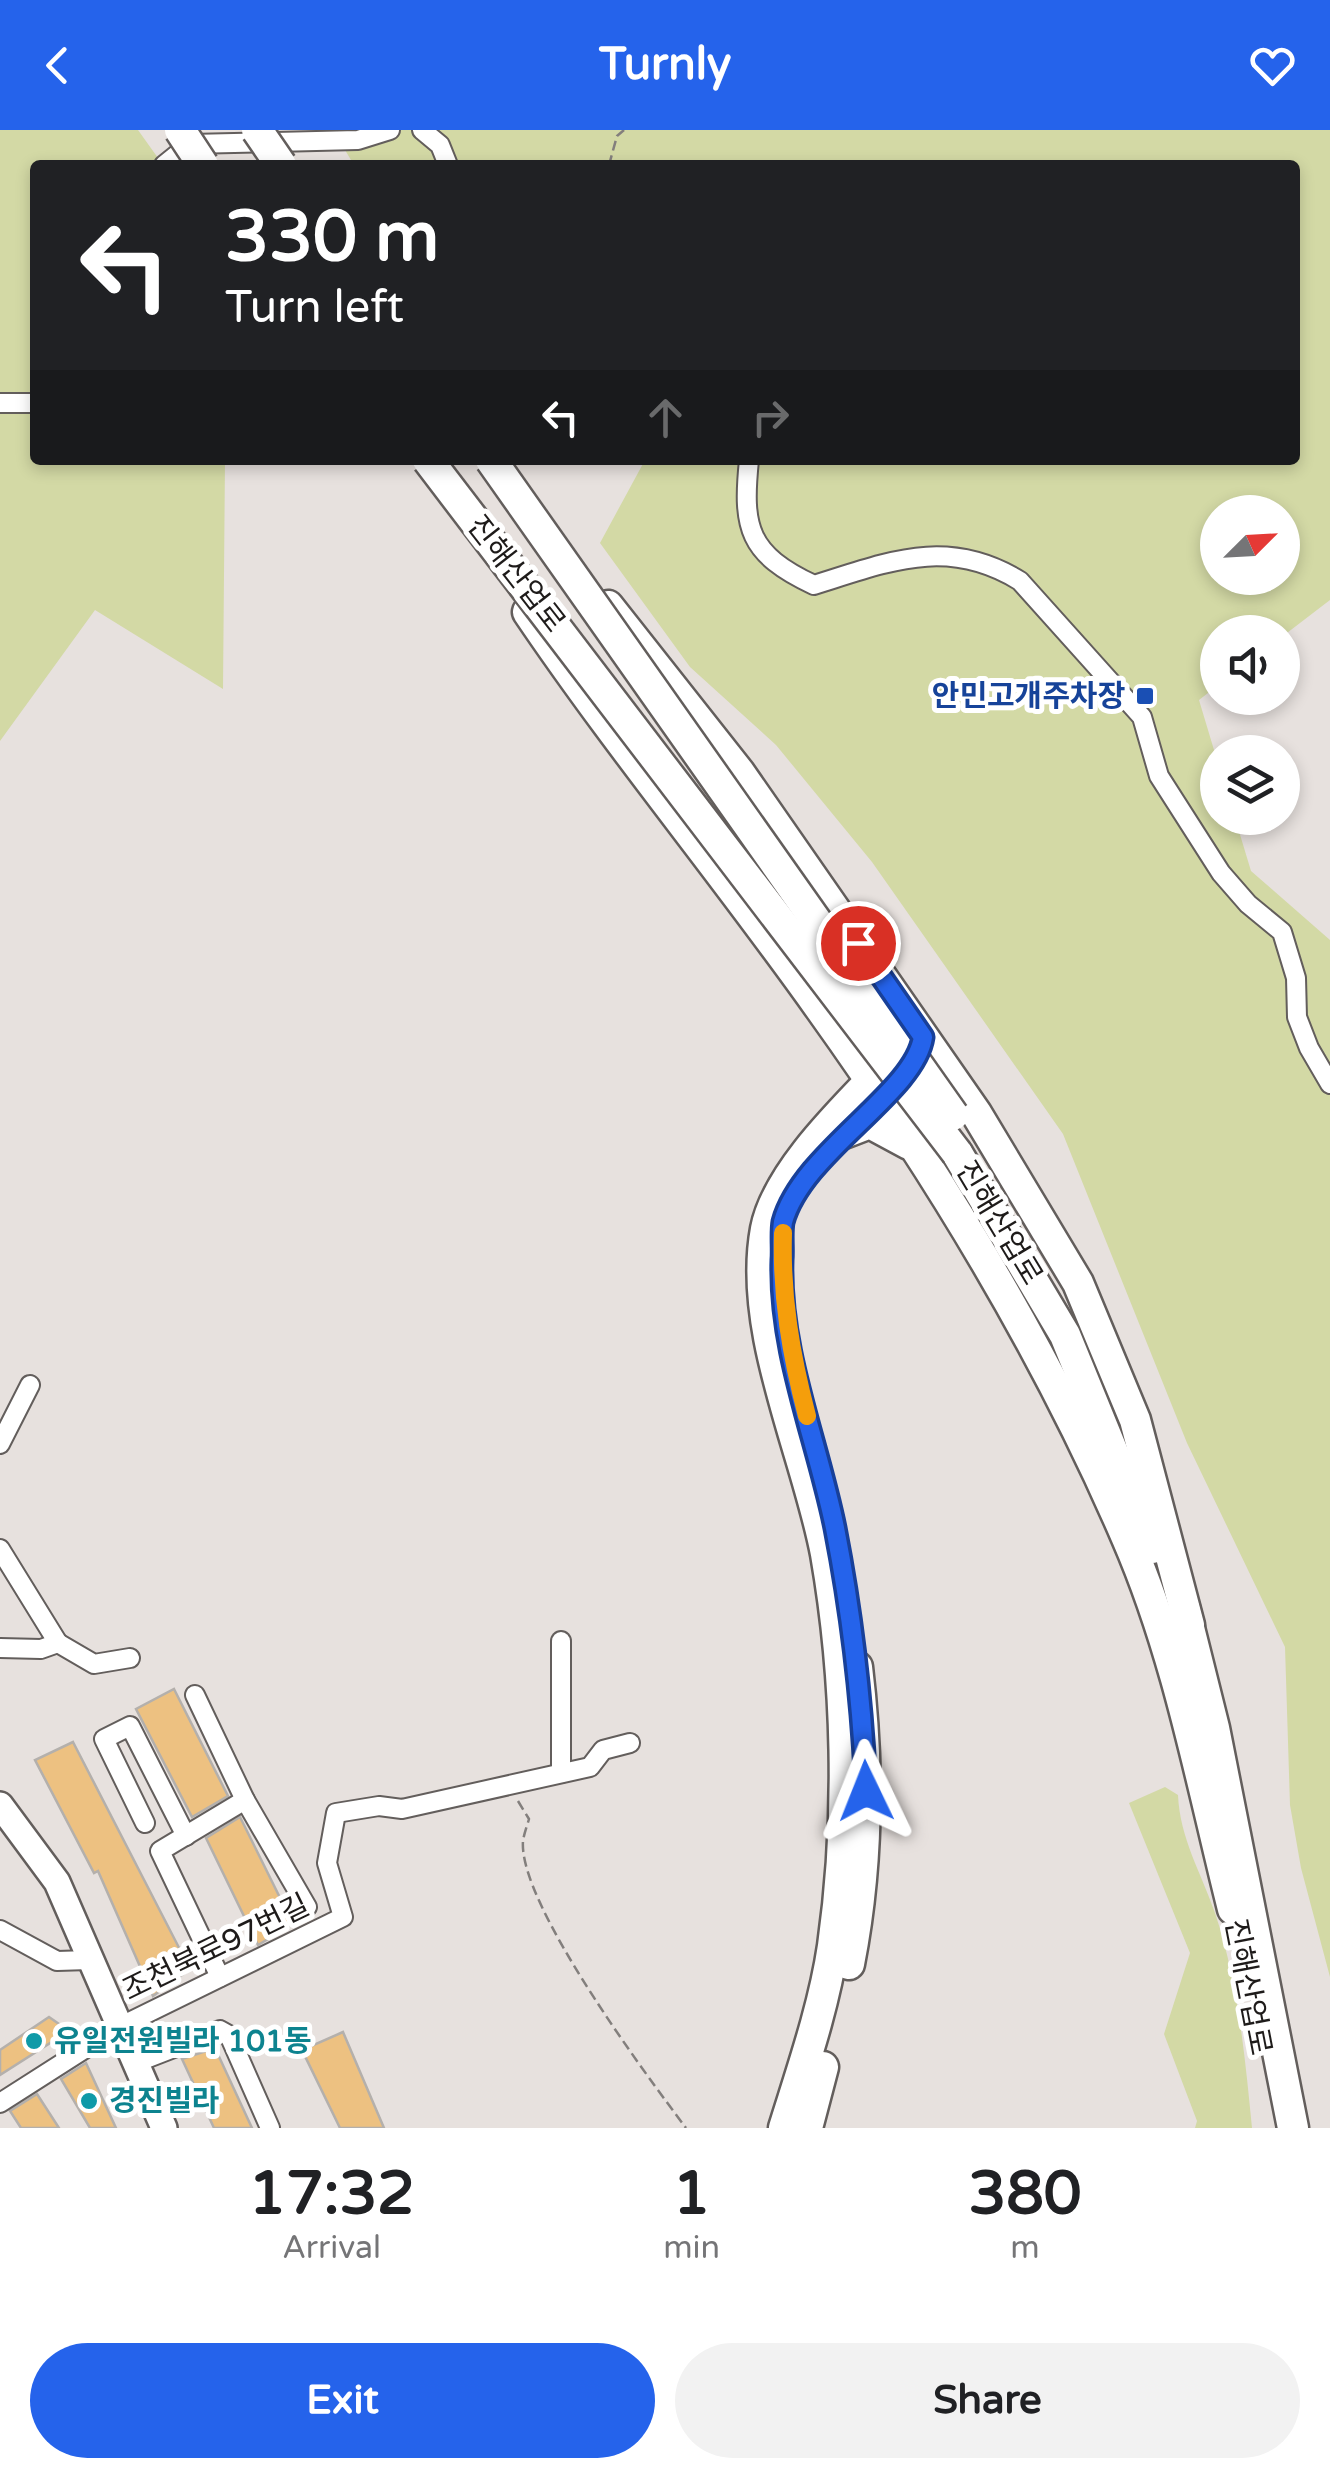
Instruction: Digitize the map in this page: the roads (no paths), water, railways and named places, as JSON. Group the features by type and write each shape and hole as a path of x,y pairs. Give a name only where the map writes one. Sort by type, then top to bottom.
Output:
{"highway":[{"path":"180,130 200,160"},
{"path":"256,130 278,160"},
{"path":"429,465 578,686 877,1089 976,1244 1042,1368 1106,1418"},
{"name":"진해산업로","path":"430,465 1032,1239 1093,1359 1106,1418 1142,1515 1170,1609 1276,2128"},
{"name":"진해산업로","path":"495,465 966,1150"},
{"path":"525,508 640,644 739,772 976,1113 1078,1283 1093,1359"},
{"path":"784,2128 833,1950 844,1766 840,1676 825,1550 772,1342 763,1272 766,1226 784,1182 877,1089 911,1068 923,1037"},
{"path":"807,2128 847,1977 862,1896 866,1791 862,1712 848,1598 792,1357 782,1286 784,1222 841,1125 852,1074 843,1041"},
{"path":"841,1125 870,1123 918,1150"},
{"name":"진해산업로","path":"1106,1418 1156,1508 1188,1626 1214,1728 1293,2128"}],"street":[{"path":"170,160 190,144 358,140 390,130"},
{"path":"422,130 440,145 446,160"},
{"path":"0,403 30,403"},
{"path":"748,465 744,511 755,541 804,580 814,584 904,556 966,557 996,566 1020,581 1142,718 1158,776 1210,856 1240,896 1282,932 1296,978 1297,1017 1330,1084"},
{"path":"0,1444 30,1385"},
{"path":"0,1549 58,1643 94,1664 130,1658"},
{"path":"561,1641 561,1773"},
{"path":"0,1648 40,1648 58,1643"},
{"path":"195,1695 245,1800 307,1906"},
{"path":"145,1824 104,1739 130,1726 186,1836"},
{"name":"조천북로97번길","path":"0,2103 119,2026 342,1916 327,1863 336,1813 379,1806 402,1809 590,1768 603,1750 630,1743"},
{"path":"220,1977 160,1852 245,1800"},
{"path":"0,1805 57,1882 164,2128"},
{"path":"0,1930 57,1961 89,1960"},
{"path":"135,2064 220,2030 229,2035 270,2128"}],"place":[{"name":"안민고개주차장","path":"1145,696"},
{"name":"유일전원빌라 101동","path":"34,2041"},
{"name":"경진빌라","path":"89,2101"}]}
